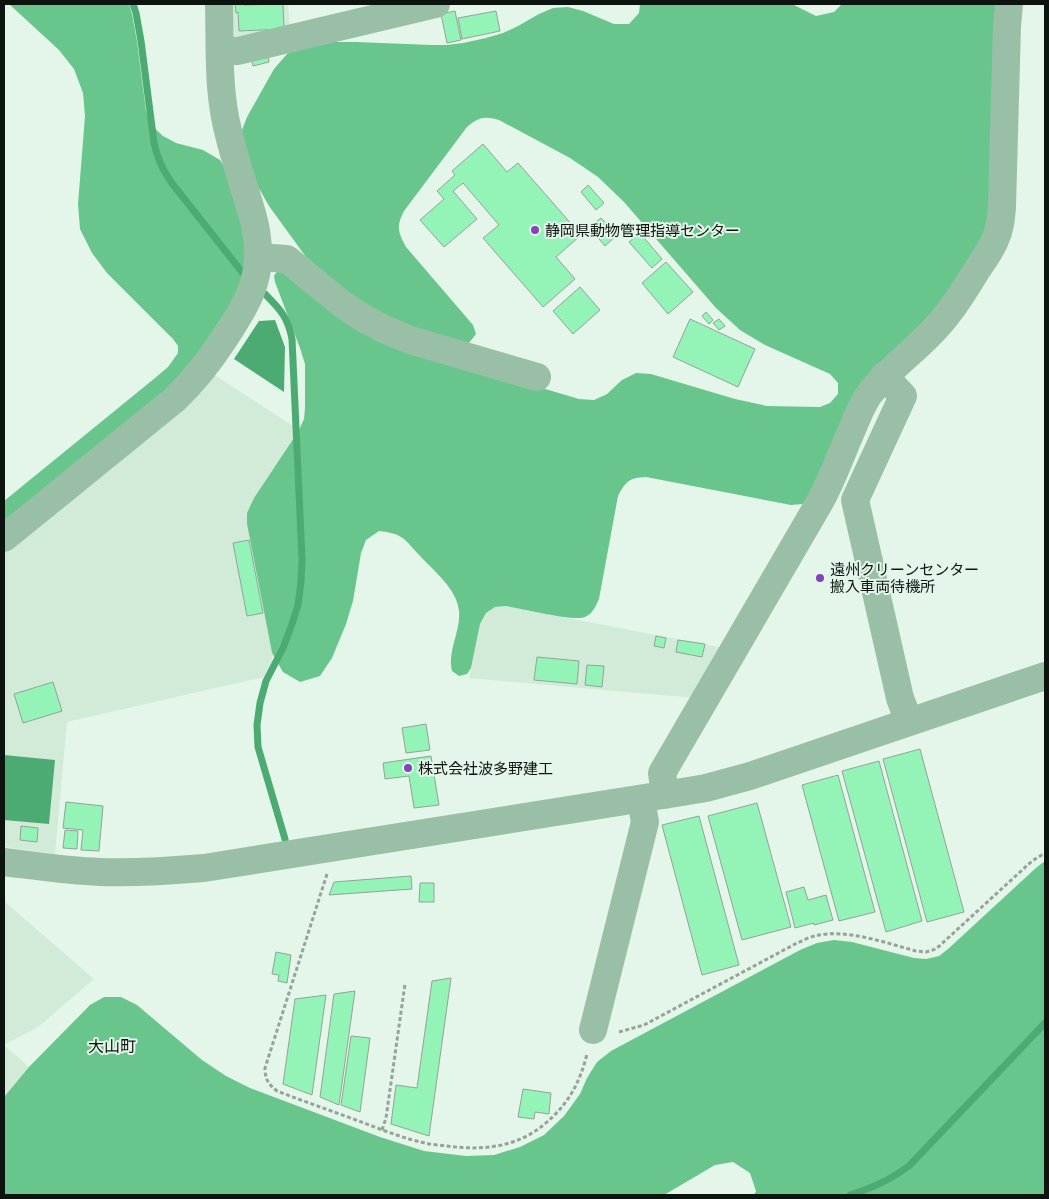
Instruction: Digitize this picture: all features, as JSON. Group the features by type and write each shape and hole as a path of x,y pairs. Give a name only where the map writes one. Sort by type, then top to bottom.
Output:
{"street":[{"path":"4,538 188,387 201,372 242,311 250,294 256,276 258,238 225,118 220,81 219,4"},
{"path":"220,51 238,51 436,4"},
{"path":"593,1030 645,822 662,773 821,500 867,398 884,376 924,340 945,317 995,240 1000,224 1002,207 1009,4"},
{"path":"258,257 287,259 342,304 386,330 410,340 537,377"},
{"path":"884,376 903,396 855,500 900,698 908,722"},
{"path":"4,862 99,872 204,868 706,788 743,778 1045,676"}],"path":[{"path":"324,848 328,872 265,1068 265,1077 269,1085 277,1091 382,1130 425,1144 467,1149 493,1148 517,1141 540,1129 559,1112 574,1090 584,1067 593,1030 609,1034 644,1025 796,943 815,936 834,933 854,935 916,951 936,950 1032,861 1045,853"},
{"path":"382,1130 386,1118 405,984"}],"shaded area":[{"path":"9,4 129,4 137,41 146,111 151,125 163,136 176,143 203,150 220,160 230,177 243,222 248,257 240,290 181,379 4,524 4,501 168,367 178,353 178,346 173,339 107,273 92,253 80,229 78,204 85,116 83,93 74,69 59,50"},
{"path":"230,4 288,4 290,33 230,46"},
{"path":"640,4 792,4 816,16 834,12 842,4 1000,4 987,236 809,500 802,504 791,505 646,477 632,479 623,487 618,496 599,599 592,612 585,617 570,618 505,606 495,607 486,613 480,624 471,668 467,674 459,676 452,671 451,664 459,618 454,595 444,581 404,539 389,532 379,531 366,540 361,553 353,601 332,658 320,676 300,682 283,672 272,653 247,524 247,513 254,498 299,430 304,419 305,364 275,282 274,276 278,270 407,348 579,399 594,400 607,394 622,380 636,373 651,374 735,399 767,406 820,407 830,403 838,394 838,383 830,374 765,345 740,330 716,308 624,202 598,177 570,158 499,120 482,118 467,127 404,211 399,225 406,247 473,325 476,334 469,343 459,345 368,311 306,257 269,206 257,185 243,146 242,130 247,117 274,69 287,54 303,46 327,42 432,45 463,43 503,33 553,8 568,7 614,24 629,24 639,13"},
{"path":"275,320 285,347 284,392 234,359 259,321"},
{"path":"213,374 293,426 293,438 254,498 247,513 247,524 273,659 264,677 67,722 55,854 4,847 4,553"},
{"path":"495,606 505,606 724,648 695,698 469,678 480,624 486,613"},
{"path":"4,755 55,760 49,824 4,820"},
{"path":"1045,861 1045,1195 754,1195 756,1191 750,1173 733,1162 715,1165 664,1195 4,1195 4,1097 29,1067 90,1005 104,997 121,997 137,1005 202,1060 226,1076 250,1088 380,1137 424,1151 466,1156 494,1155 520,1147 544,1135 564,1116 580,1094 597,1062 611,1051 800,950 817,943 834,940 852,942 914,958 926,959 939,956"},
{"path":"4,901 94,979 38,1027 4,1045"},
{"path":"4,1045 29,1067 4,1097"}],"building":[{"path":"235,4 283,4 284,29 239,31 238,12 236,13"},
{"path":"455,11 461,40 447,43 441,14"},
{"path":"496,11 500,31 462,39 458,18"},
{"path":"268,54 269,62 253,66 251,58"},
{"name":"静岡県動物管理指導センター","path":"483,144 507,172 518,163 581,235 556,257 575,279 543,307 483,238 499,225 463,183 453,191 477,219 444,247 420,220 444,199 437,191 455,175 452,171"},
{"path":"588,185 604,203 596,210 581,192"},
{"path":"601,218 611,228 601,236 592,225"},
{"path":"611,229 617,235 605,246 599,239"},
{"path":"640,233 662,259 652,268 629,242"},
{"path":"666,262 693,292 668,314 642,283"},
{"path":"580,287 600,310 573,334 553,311"},
{"path":"706,312 713,320 709,324 702,316"},
{"path":"690,319 755,349 738,387 673,357"},
{"path":"719,319 725,326 719,330 713,323"},
{"path":"249,540 263,613 247,616 233,543"},
{"path":"656,636 666,638 664,648 654,646"},
{"path":"678,640 705,644 702,657 676,652"},
{"path":"537,657 579,661 577,684 534,680"},
{"path":"587,665 604,666 602,687 585,685"},
{"path":"53,682 62,711 23,723 14,694"},
{"path":"426,724 430,750 406,753 402,728"},
{"path":"920,749 964,912 927,922 883,759"},
{"path":"431,756 439,805 414,808 409,776 385,779 383,763"},
{"path":"879,761 922,921 886,932 842,771"},
{"path":"838,775 875,912 839,921 802,785"},
{"path":"66,802 103,806 99,851 81,850 83,830 63,828"},
{"path":"757,803 791,927 742,940 708,816"},
{"path":"699,816 739,965 702,975 662,825"},
{"path":"21,826 38,828 37,842 20,840"},
{"path":"65,830 78,831 77,849 63,848"},
{"path":"411,876 412,889 329,895 334,882"},
{"path":"420,883 434,883 434,902 419,902"},
{"path":"804,887 808,900 826,895 833,920 795,928 786,892"},
{"path":"276,952 291,955 287,983 278,981 279,975 272,974"},
{"path":"451,978 429,1136 391,1124 396,1085 417,1088 432,981"},
{"path":"355,991 339,1105 320,1097 334,994"},
{"path":"326,995 312,1095 283,1084 295,999"},
{"path":"351,1036 370,1038 360,1112 341,1105"},
{"path":"523,1089 551,1093 549,1114 535,1112 534,1119 518,1117"}],"waterway":[{"path":"133,4 141,41 154,143 160,163 171,182 242,272"},
{"path":"265,294 283,315 292,339 302,559 298,605 283,648 266,681 257,725 258,747 285,839"},
{"path":"850,1195 881,1183 909,1166 1045,1023"}],"place":[{"name":"静岡県動物管理指導センター","path":"535,230"},
{"name":"遠州クリーンセンター 搬入車両待機所","path":"820,578"},
{"name":"株式会社波多野建工","path":"408,768"}],"district":[{"name":"大山町","path":"112,1046"}]}
